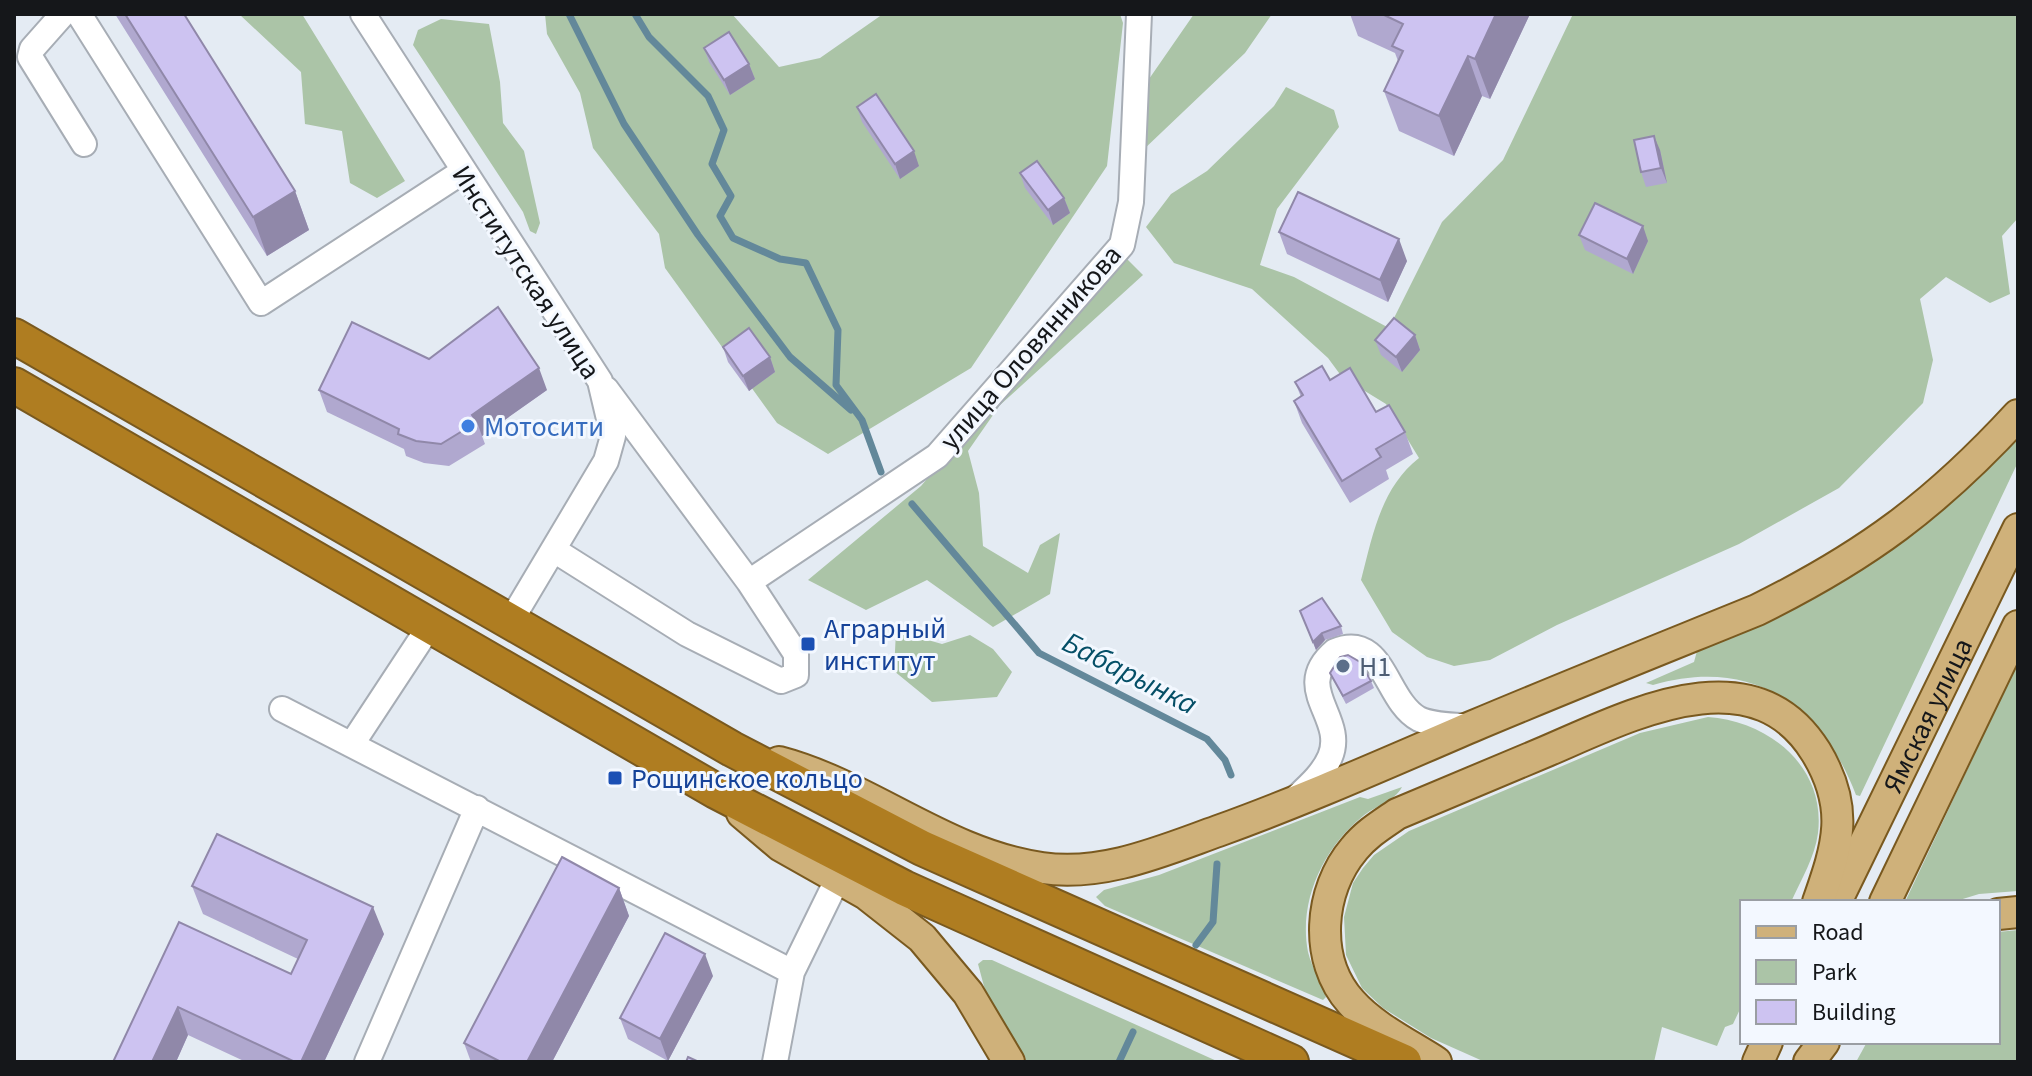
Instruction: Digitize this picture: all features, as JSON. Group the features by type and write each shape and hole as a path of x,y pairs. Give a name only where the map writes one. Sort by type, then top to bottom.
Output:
{"highway":[{"path":"14,336 732,749 922,848 1404,1062"},
{"path":"14,385 716,791 904,888 1291,1062"}],"main road":[{"path":"732,749 807,769 955,842 996,858 1041,868 1073,870 1117,864 1288,805 1757,610 1876,545 1966,470 2018,415"},
{"name":"Ямская улица","path":"1837,900 2018,529"},
{"path":"1886,900 2018,626"},
{"path":"1436,1062 1372,1020 1340,987 1326,941 1325,917 1340,870 1372,831 1397,814 1625,718 1675,702 1725,698 1768,710 1799,731 1825,768 1838,811 1834,856 1819,900"},
{"path":"716,791 781,846 897,915 922,938 968,993 1009,1062"},
{"path":"1809,1062 1820,1044"}],"street":[{"path":"63,14 32,49 30,57 84,144"},
{"path":"79,14 261,303 462,172"},
{"name":"Институтская улица","path":"363,14 462,172 600,381 613,436 606,461 510,622"},
{"name":"улица Оловянникова","path":"749,582 937,456 1122,245 1131,202 1139,14"},
{"path":"554,550 687,634 781,681 796,675 796,654 749,582 600,381"},
{"path":"352,744 429,627"},
{"path":"1288,805 1318,778 1332,754 1332,733 1317,687 1317,674 1335,651 1346,646 1360,647 1371,653 1406,709 1420,719 1472,727"},
{"path":"282,709 792,972"},
{"path":"367,1062 477,808"},
{"path":"775,1062 792,972 838,878"}],"green space":[{"path":"239,14 302,14 405,181 377,198 350,183 342,131 305,124 301,72"},
{"path":"545,14 732,14 779,67 820,58 883,14 1120,14 1123,23 1107,166 971,368 828,454 777,423 665,268 659,234 593,148 580,93 547,34"},
{"path":"1194,14 1272,14 1245,53 1142,151 1149,79"},
{"path":"1573,14 2018,14 2018,218 2002,236 2010,294 1990,303 1946,277 1920,299 1933,360 1923,403 1839,488 1739,544 1557,625 1490,660 1454,666 1427,657 1392,632 1361,580 1387,498 1406,470 1419,458 1386,404 1342,377 1328,358 1252,289 1174,263 1146,227 1171,194 1207,171 1274,106 1286,87 1334,110 1339,127 1277,209 1260,265 1294,277 1389,328 1442,222 1503,160"},
{"path":"441,19 489,24 500,82 503,123 524,151 540,223 536,234 530,231 523,212 413,45 418,30"},
{"path":"1120,252 1143,275 1000,405 968,451 979,493 983,546 1028,573 1040,545 1060,533 1050,594 993,627 927,580 866,610 808,580 921,486"},
{"path":"2018,434 2018,462 1860,796 1856,795 1823,735 1802,712 1778,695 1751,683 1721,677 1688,678 1653,685 1646,683 1694,662 1697,651 1821,592 1880,557 1946,505"},
{"path":"896,631 942,644 970,635 993,649 1012,672 997,697 932,702 894,671"},
{"path":"2018,662 2018,891 1979,894 1960,900 1906,900"},
{"path":"1708,717 1730,720 1752,727 1788,751 1803,768 1813,787 1818,809 1818,833 1814,851 1792,900 1740,900 1740,1009 1733,1024 1725,1027 1717,1046 1662,1027 1654,1062 1485,1062 1431,1038 1383,1008 1362,988 1346,955 1344,917 1353,883 1374,855 1409,831 1640,733"},
{"path":"1402,787 1395,796 1368,812 1349,829 1317,876 1307,914 1306,933 1308,952 1326,997 1323,1000 1105,906 1096,897 1104,890 1159,875 1360,797 1368,799"},
{"path":"2018,930 2018,1062 1856,1062 1866,1044 2000,1044 2000,932"},
{"path":"983,960 992,960 1219,1062 1027,1062 985,990 978,964"}],"building":[{"path":"125,14 184,14 295,191 253,217"},
{"path":"1382,14 1496,14 1475,59 1468,56 1439,116 1384,91 1403,51 1392,46 1403,24"},
{"path":"729,32 749,64 724,80 704,48"},
{"path":"876,94 914,151 895,164 857,107"},
{"path":"1654,136 1661,168 1641,172 1634,140"},
{"path":"1037,161 1064,198 1048,210 1020,173"},
{"path":"1298,192 1399,239 1380,280 1279,232"},
{"path":"1595,203 1643,226 1627,259 1579,235"},
{"path":"498,307 539,368 472,415 477,422 441,444 416,441 398,434 399,429 319,390 352,322 429,359"},
{"path":"1394,318 1415,335 1396,357 1375,340"},
{"path":"749,328 770,357 743,376 723,347"},
{"path":"1322,366 1330,380 1350,368 1376,412 1389,405 1405,432 1376,449 1381,457 1342,481 1294,401 1303,395 1295,382"},
{"path":"1322,598 1341,626 1322,633 1313,642 1300,611"},
{"path":"1348,655 1360,662 1371,681 1343,696 1330,673 1340,657"},
{"path":"217,834 373,907 301,1062 295,1062 178,1007 152,1062 113,1062 179,922 291,974 307,940 192,886"},
{"path":"562,857 619,888 527,1062 501,1062 464,1043"},
{"path":"665,933 705,954 660,1039 620,1018"}],"waterway":[{"path":"569,14 624,124 698,235 790,357 851,410"},
{"name":"Бабарынка","path":"635,14 649,37 708,96 724,130 712,164 731,196 720,216 733,238 780,259 806,263 838,330 836,385 862,420 881,472"},
{"name":"Бабарынка","path":"912,504 1039,653 1207,739 1225,760 1231,775"},
{"name":"Бабарынка","path":"1196,945 1213,922 1217,864"},
{"name":"Бабарынка","path":"1119,1062 1133,1032"}],"place":[{"name":"Мотосити","path":"468,426"},
{"name":"Аграрный институт","path":"808,644"},
{"name":"Н1","path":"1343,666"},
{"name":"Рощинское кольцо","path":"615,778"}]}
